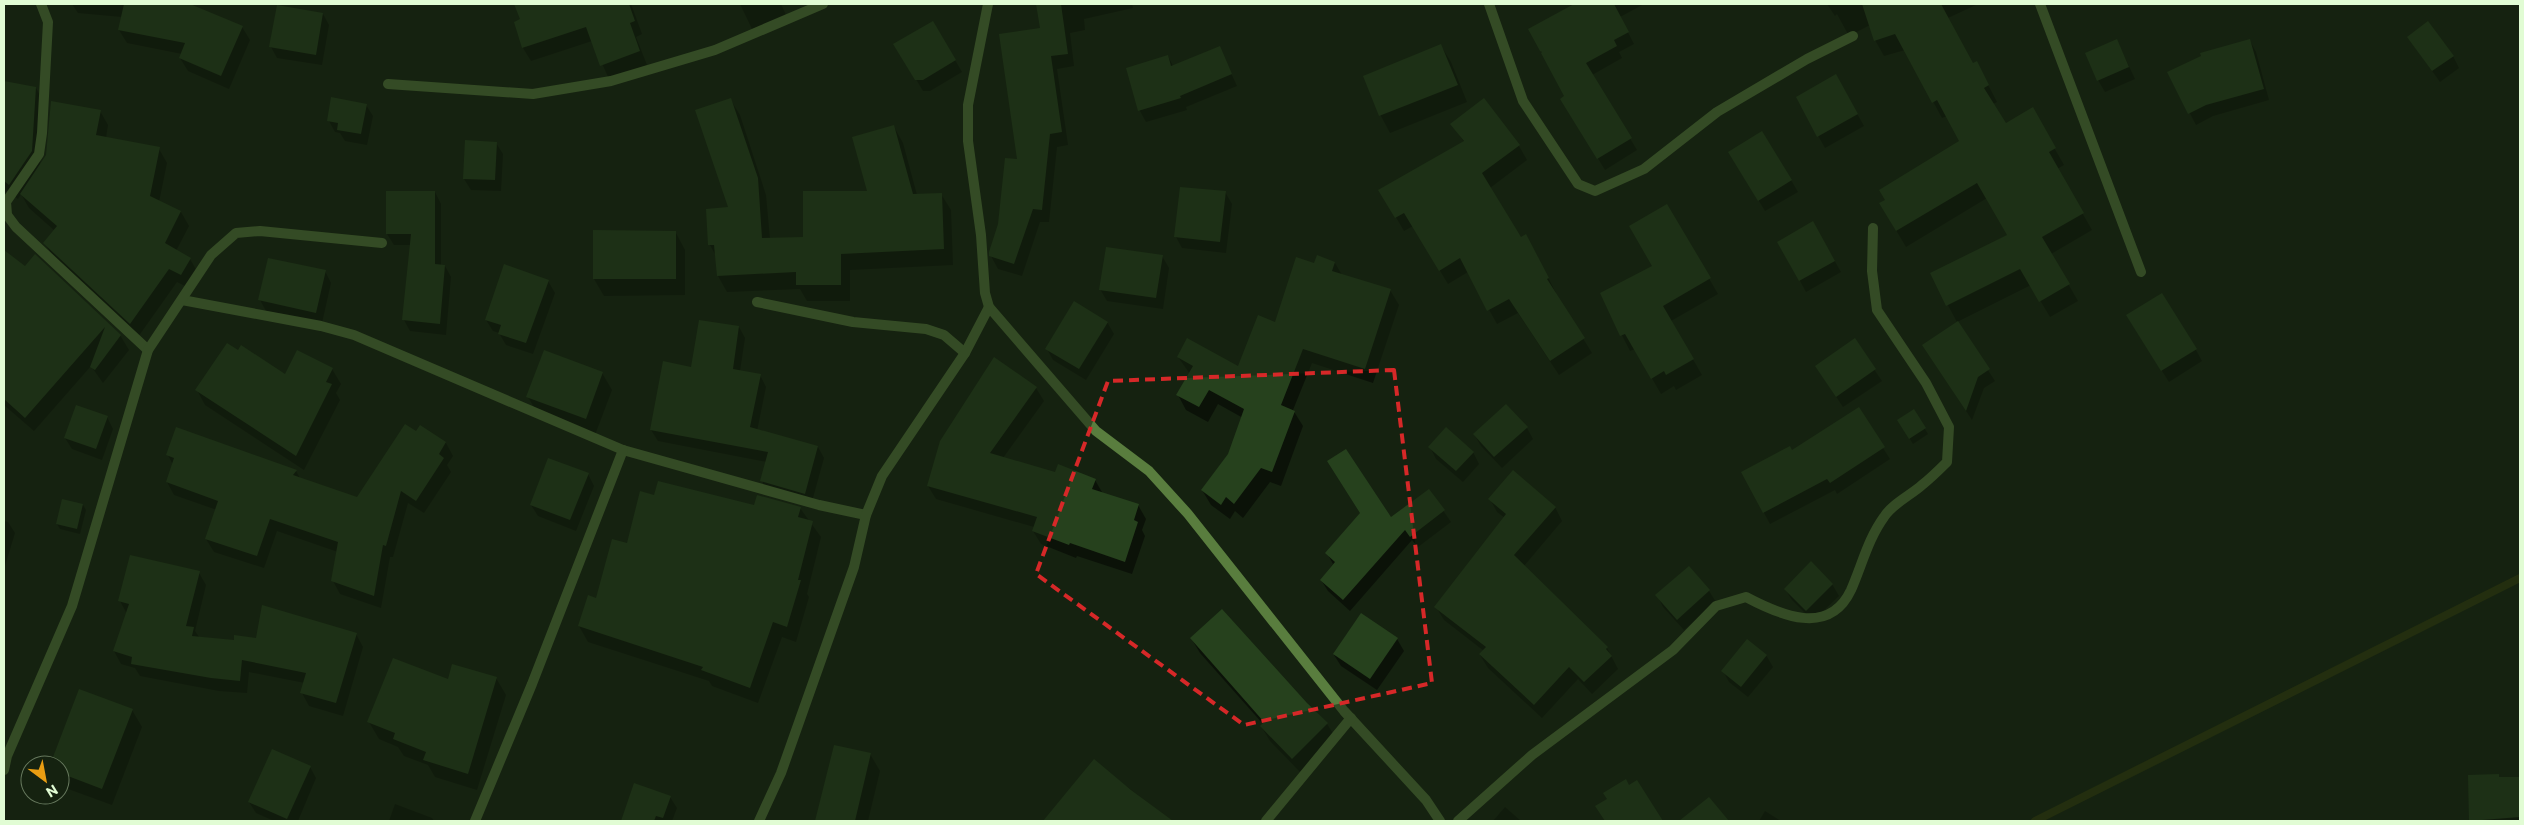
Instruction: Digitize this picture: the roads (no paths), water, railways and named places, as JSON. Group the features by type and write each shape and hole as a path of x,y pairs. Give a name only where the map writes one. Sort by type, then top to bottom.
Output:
{"street":[{"path":"41,4 48,22 39,154 6,202 6,215 16,227 148,350"},
{"path":"388,84 533,94 610,81 715,50 823,4"},
{"path":"988,4 968,104 968,141 981,235 985,293 989,307 1096,431 1149,471 1188,514 1351,718 1426,800 1440,821"},
{"path":"1488,4 1523,101 1578,184 1594,191 1644,169 1716,112 1807,59 1853,36"},
{"path":"2040,4 2141,272"},
{"path":"1458,821 1532,755 1673,650 1716,606 1746,597 1773,611 1806,619 1832,614 1850,592 1870,542 1885,515 1924,484 1947,462 1949,427 1926,382 1877,310 1872,271 1873,228"},
{"path":"4,770 7,756 72,606 148,350 211,255 236,233 260,231 382,243"},
{"path":"182,300 321,326 354,335 623,450 819,505 866,515"},
{"path":"757,302 853,322 926,329 944,335 965,353"},
{"path":"759,821 781,773 851,577 866,515 882,476 965,353 989,307"},
{"path":"475,821 532,684 623,450"},
{"path":"1266,821 1351,718"}],"waterway":[{"path":"2035,821 2520,578"}]}
